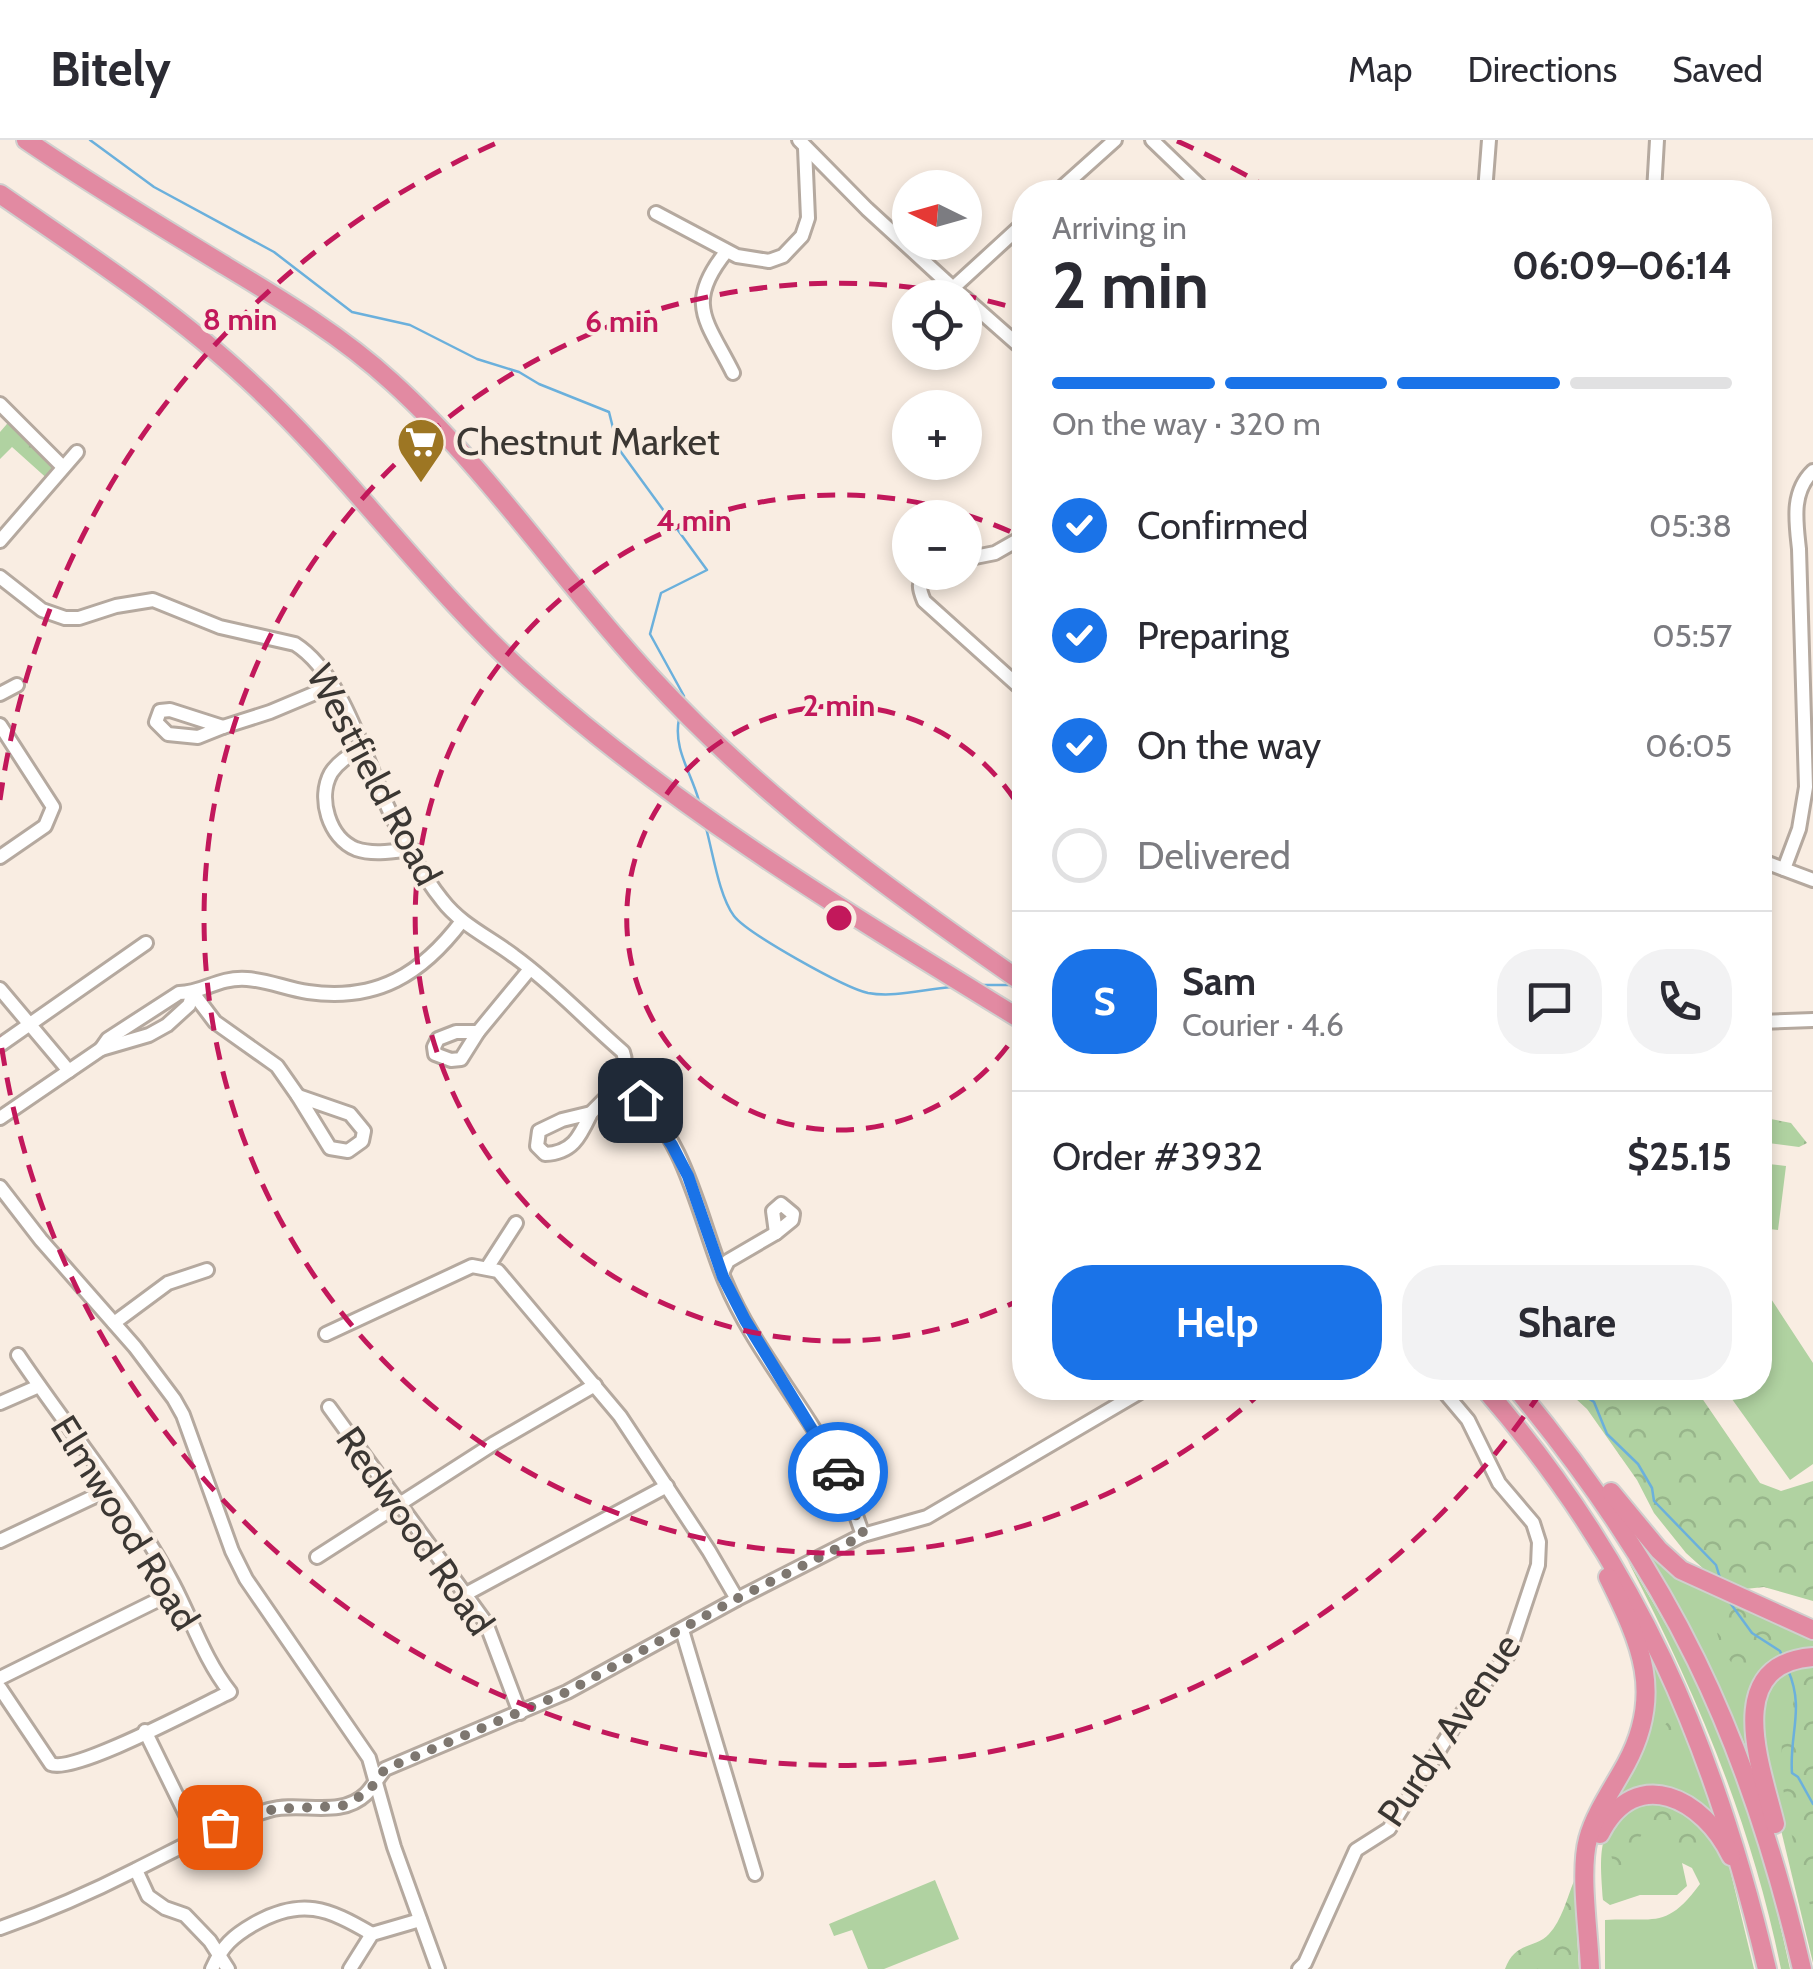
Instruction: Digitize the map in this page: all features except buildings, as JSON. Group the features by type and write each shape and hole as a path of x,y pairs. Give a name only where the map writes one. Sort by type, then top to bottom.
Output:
{"highway":[{"path":"26,140 87,182 285,303 388,378 463,451 655,681 703,731 828,843 1012,975"},
{"path":"0,194 177,319 249,380 438,588 525,674 678,800 1012,1014"},
{"path":"1493,1400 1566,1492 1638,1608 1682,1698 1728,1819 1767,1969"},
{"path":"1525,1400 1605,1501 1695,1654 1756,1798 1800,1961"},
{"path":"1534,1400 1659,1550 1681,1570 1813,1630"},
{"path":"1566,1492 1626,1618 1643,1662 1647,1688 1646,1714 1638,1740 1592,1825 1586,1846 1590,1969"},
{"path":"1800,1961 1789,1885 1753,1728 1756,1697 1770,1676 1784,1664 1807,1657"},
{"path":"1600,1969 1596,1844 1610,1818 1639,1799 1676,1798 1709,1820 1730,1855 1757,1926"}],"street":[{"path":"1070,180 1115,140"},
{"path":"1152,140 1194,180"},
{"path":"1487,180 1489,140"},
{"path":"1655,180 1657,140"},
{"path":"656,214 726,252 769,261 794,248 808,218 802,144"},
{"path":"802,144 946,280"},
{"path":"973,280 1012,237"},
{"path":"726,252 706,279 701,294 708,324 733,373"},
{"path":"982,312 1012,339"},
{"path":"0,404 64,467"},
{"path":"0,541 78,452"},
{"path":"1784,869 1799,829 1806,786 1796,522 1798,492 1813,470"},
{"path":"982,556 1012,543"},
{"name":"Westfield Road","path":"0,576 42,610 65,618 153,600 220,627 296,644 320,664 387,806 441,900 462,921 530,969 623,1052 626,1068 618,1083 590,1113"},
{"path":"919,590 939,616 1012,681"},
{"path":"0,694 17,685"},
{"path":"222,727 332,686"},
{"path":"0,725 53,806 45,826 0,857"},
{"path":"361,748 331,774 326,789 332,826 341,839 357,849 412,849"},
{"path":"1772,864 1813,880"},
{"path":"0,1118 101,1049 149,1035 167,1024 189,1005 193,993 215,981 241,978 315,993 382,986 411,974 441,949 462,921"},
{"path":"0,1045 146,942"},
{"path":"478,1032 530,969"},
{"path":"0,989 68,1071"},
{"path":"193,993 215,1022 277,1066 330,1148 348,1151 362,1141 364,1131 350,1114 298,1096"},
{"path":"1772,1022 1813,1020"},
{"path":"631,1093 640,1100 680,1160 745,1320 841,1477 864,1535"},
{"path":"0,1187 114,1323 183,1415 232,1551 246,1579 368,1758 394,1847 438,1969"},
{"path":"487,1268 516,1223"},
{"path":"723,1271 728,1261 776,1233"},
{"path":"326,1334 472,1266 498,1271 595,1385 666,1486 736,1599"},
{"path":"114,1323 168,1283 207,1270"},
{"name":"Elmwood Road","path":"18,1355 112,1488 176,1591 192,1629 230,1692 144,1732"},
{"path":"317,1556 595,1385"},
{"path":"0,1403 39,1386"},
{"path":"0,1928 136,1870 197,1837 274,1809 342,1806 368,1792 385,1769 567,1692 736,1599 864,1535 927,1517 1127,1400"},
{"name":"Purdy Avenue","path":"1304,1967 1356,1850 1389,1829 1470,1701 1508,1655 1538,1564 1539,1542 1533,1523 1498,1484 1468,1420 1451,1400"},
{"name":"Redwood Road","path":"329,1407 486,1623 520,1713"},
{"path":"464,1596 666,1486"},
{"path":"0,1541 112,1488"},
{"path":"0,1678 176,1591"},
{"path":"682,1630 755,1874"},
{"path":"0,1688 51,1764 58,1767 102,1754 144,1732 197,1837"},
{"path":"136,1870 148,1896 165,1908 186,1915 210,1940 215,1963"},
{"path":"215,1963 230,1938 268,1916 294,1907 324,1910 372,1934"},
{"path":"350,1969 372,1934 420,1920"},
{"path":"215,1963 228,1969"}],"green space":[{"path":"13,417 63,467 51,482 12,447 0,459 0,432"},
{"path":"1772,1119 1791,1123 1807,1143 1799,1147 1772,1144"},
{"path":"1772,1164 1786,1166 1778,1230 1772,1229"},
{"path":"1772,1300 1813,1363 1813,1464 1790,1480 1733,1400 1772,1400"},
{"path":"1577,1400 1703,1400 1760,1483 1781,1491 1813,1481 1813,1601 1764,1587 1745,1589 1707,1572 1654,1513 1637,1480"},
{"path":"1644,1545 1813,1635 1813,1653 1765,1672 1752,1761 1708,1661"},
{"path":"1627,1559 1689,1667 1721,1735 1760,1850 1790,1969 1781,1969 1754,1861 1719,1759"},
{"path":"1721,1601 1788,1631 1796,1638 1790,1652 1759,1672 1739,1668 1725,1654 1717,1633 1715,1612"},
{"path":"1647,1644 1720,1822 1684,1796 1609,1812 1639,1749"},
{"path":"1813,1663 1813,1963 1762,1751 1764,1692 1780,1674"},
{"path":"1800,1669 1813,1669 1813,1916 1789,1823 1782,1775 1784,1729"},
{"path":"1669,1720 1677,1725 1679,1745 1677,1757 1669,1761 1660,1752 1658,1741"},
{"path":"1649,1803 1689,1812 1727,1857 1754,1969 1605,1969 1605,1920 1668,1915 1700,1884 1692,1868 1682,1863 1687,1886 1677,1895 1640,1895 1610,1905 1603,1900 1602,1852 1609,1827 1631,1809"},
{"path":"1664,1810 1689,1823 1699,1839 1695,1848 1642,1834 1626,1859 1628,1868 1623,1873 1611,1856 1614,1835 1633,1818"},
{"path":"935,1880 959,1939 884,1969 868,1969 852,1930 834,1936 829,1924"},
{"path":"1574,1881 1579,1969 1505,1969 1514,1954 1544,1939 1554,1928"}],"waterway":[{"path":"90,140 154,187 274,252 352,312 410,325 477,359 519,372 609,412 618,448 707,570 661,593 650,634 684,696 683,701"},
{"path":"679,719 681,750 699,801"},
{"path":"706,828 729,908 743,924 776,947 868,993 899,994 952,987"},
{"path":"980,985 1012,985"},
{"path":"1591,1400 1607,1434 1638,1464 1652,1488 1654,1501 1716,1565 1720,1578"},
{"path":"1728,1600 1752,1633 1780,1651 1783,1658"},
{"path":"1788,1670 1796,1709 1792,1773 1813,1804"}],"way so far":[{"path":"220,1827 274,1809 330,1808 356,1801 385,1769 567,1692 736,1599 864,1535 838,1472"}],"place":[{"name":"Chestnut Market","path":"421,484"}],"route":[{"path":"640,1100 672,1145 688,1176 723,1277 745,1320 838,1472"}]}
